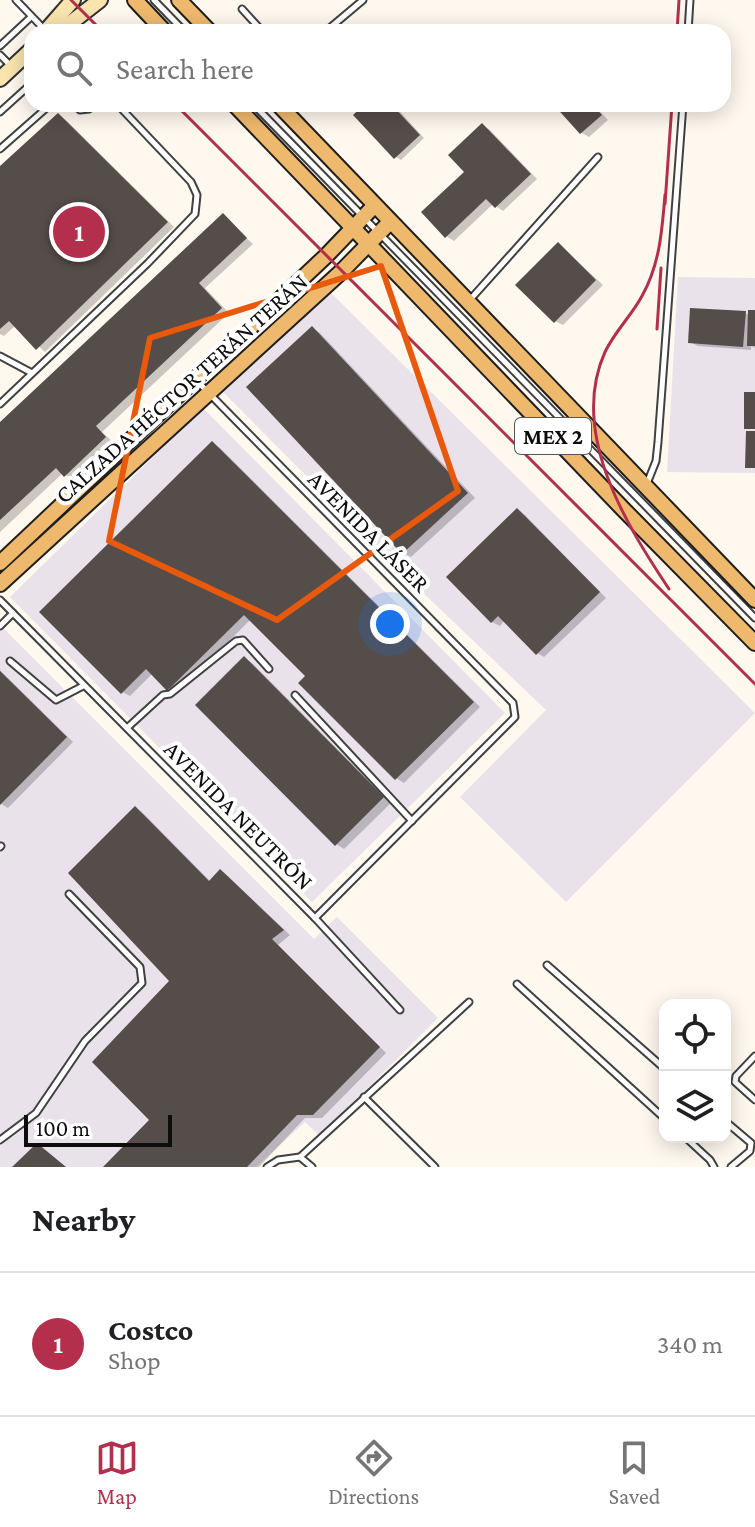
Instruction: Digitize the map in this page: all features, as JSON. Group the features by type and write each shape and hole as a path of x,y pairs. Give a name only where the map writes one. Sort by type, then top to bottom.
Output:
{"main road":[{"path":"135,0 158,24"},
{"path":"179,0 202,24"},
{"name":"MEX 2","path":"242,112 372,239 755,643"},
{"name":"MEX 2","path":"286,112 755,600"},
{"name":"CALZADA HÉCTOR TERÁN TERÁN","path":"0,563 374,206"},
{"name":"CALZADA HÉCTOR TERÁN TERÁN","path":"0,584 390,222"}],"street":[{"path":"53,24 73,0"},
{"path":"69,24 100,0"},
{"path":"0,79 24,57"}],"lane":[{"path":"16,0 38,24"},
{"path":"154,0 177,24"},
{"path":"334,24 363,0"},
{"path":"688,24 690,0"},
{"path":"242,9 256,24"},
{"path":"0,46 31,17"},
{"path":"0,55 13,67"},
{"path":"0,112 24,90"},
{"path":"0,149 42,112"},
{"path":"0,404 195,214 197,195 191,182 125,112"},
{"path":"260,112 357,224"},
{"path":"646,487 656,461 658,442 682,112"},
{"path":"468,302 598,157"},
{"path":"372,239 755,618"},
{"path":"1,359 32,373"},
{"name":"AVENIDA LÁSER","path":"195,379 513,703 516,710"},
{"name":"AVENIDA NEUTRÓN","path":"0,600 315,918 515,717 516,710"},
{"path":"0,626 13,613"},
{"path":"127,728 163,695 170,694 236,641 243,640 269,669"},
{"path":"10,661 56,700 83,686"},
{"path":"295,695 412,821"},
{"path":"0,1140 36,1113 85,1041 142,983 140,967 69,894"},
{"path":"315,918 400,1010"},
{"path":"547,965 659,1064"},
{"path":"517,984 659,1114"},
{"path":"267,1167 278,1160 300,1157 469,1002"},
{"path":"754,1060 736,1076 735,1082 755,1100"},
{"path":"364,1097 435,1167"},
{"path":"731,1126 751,1143 750,1151 731,1167"},
{"path":"692,1143 714,1167"},
{"path":"300,1157 312,1167"}],"highlighted area":[{"path":"381,266 458,491 277,620 109,541 150,338"}],"shaded area":[{"path":"678,277 755,278 755,473 667,472"},
{"path":"329,291 755,713 566,902 460,797 546,710 417,587 221,390"},
{"path":"203,408 505,713 312,902 10,597"},
{"path":"0,625 314,939 337,917 438,1018 320,1136 305,1122 256,1167 0,1167"}],"building":[{"path":"356,112 398,112 420,135 394,159 353,115"},
{"path":"560,112 599,112 602,115 580,134"},
{"path":"58,113 168,222 36,350 9,321 0,329 0,166"},
{"path":"482,123 531,174 495,208 486,199 445,238 421,212 464,172 448,155"},
{"path":"223,213 247,238 199,283 222,308 96,426 106,437 64,477 56,468 0,520 0,422"},
{"path":"558,242 596,280 554,323 515,285"},
{"path":"690,308 746,311 743,347 688,343"},
{"path":"748,310 755,310 755,346 747,346"},
{"path":"312,326 468,493 402,554 246,387"},
{"path":"744,392 755,392 755,429 744,429"},
{"path":"746,431 755,431 755,468 745,468"},
{"path":"212,441 474,702 395,780 298,683 305,676 244,615 167,691 146,669 121,694 39,612"},
{"path":"517,508 600,592 536,655 498,616 491,623 446,577"},
{"path":"244,656 384,797 335,846 195,705"},
{"path":"0,671 67,737 0,805"},
{"path":"135,806 209,881 220,869 284,930 272,939 380,1047 313,1115 297,1115 247,1167 103,1167 149,1120 92,1062 169,981 68,873"},
{"path":"37,1143 66,1167 12,1167"}],"railway":[{"path":"71,0 95,24"},
{"path":"678,24 679,0"},
{"path":"183,112 755,684"},
{"path":"665,204 671,112"},
{"path":"665,195 653,272 638,303 605,352 596,382 594,414 598,445 607,476 635,535 669,589"},
{"path":"657,329 661,268"}],"place":[{"name":"Costco","path":"79,232"}]}
